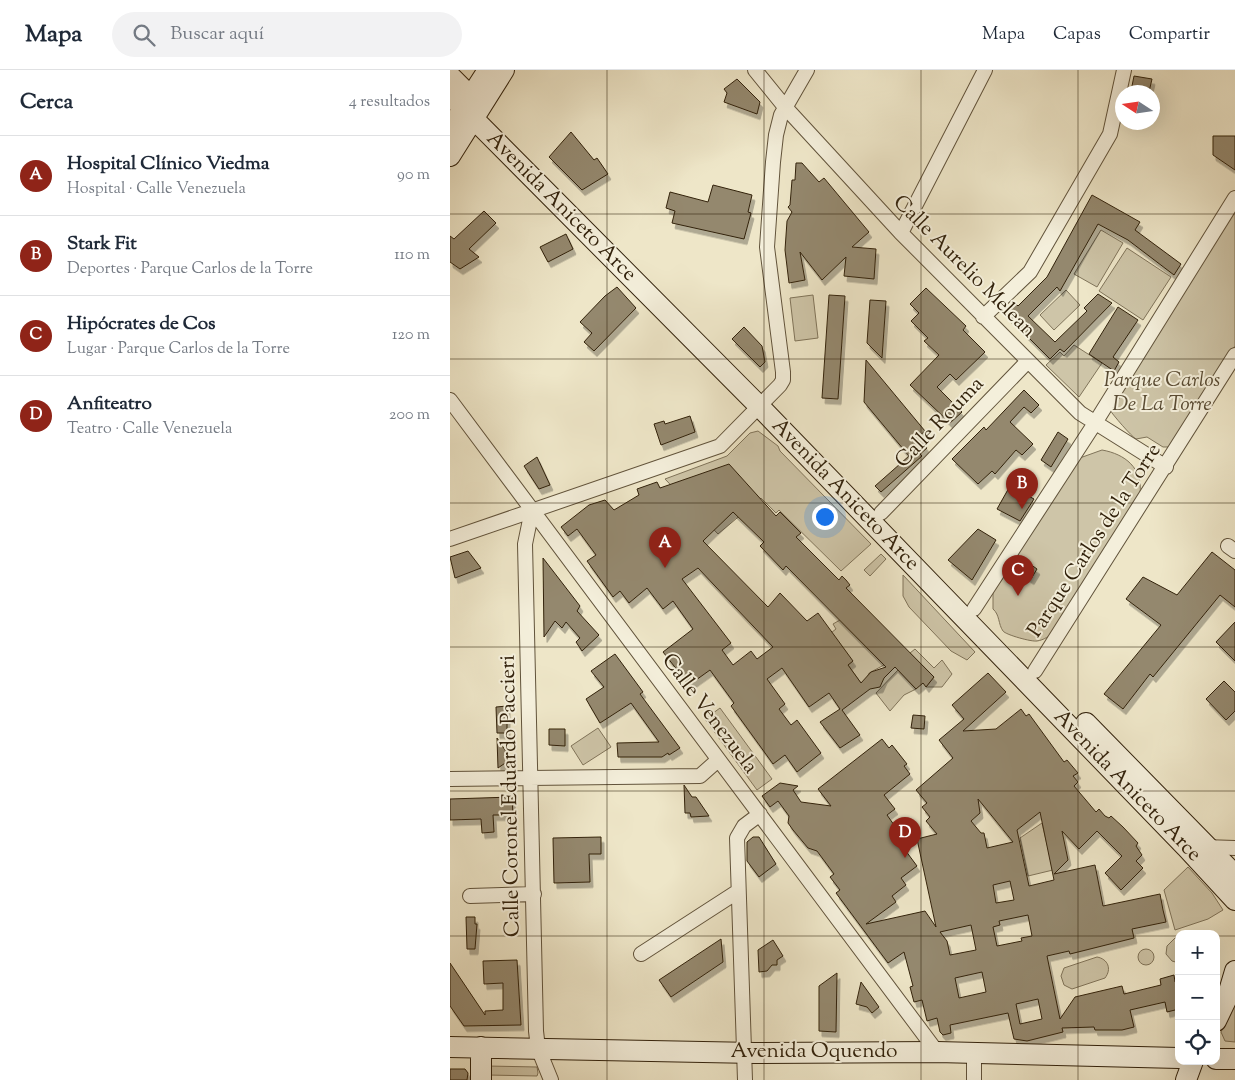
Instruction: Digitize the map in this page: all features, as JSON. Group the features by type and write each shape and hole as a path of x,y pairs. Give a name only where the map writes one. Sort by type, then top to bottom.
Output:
{"main road":[{"path":"450,129 468,105 488,70"},
{"path":"450,156 468,105 504,70"},
{"name":"Avenida Aniceto Arce","path":"450,76 468,105 763,402 1186,846 1235,900"},
{"name":"Avenida Aniceto Arce","path":"763,402 882,513 1235,875"},
{"path":"1216,1020 1227,998 1235,971"},
{"name":"Avenida Oquendo","path":"450,1047 744,1052 937,1052 1175,1058"},
{"path":"481,1047 481,1080"},
{"path":"1220,1059 1235,1059"},
{"path":"1186,1080 1192,1065"}],"street":[{"name":"Calle Aurelio Melean","path":"754,70 785,107 900,233 1080,414 1166,467"},
{"path":"450,539 720,446 783,380 768,247 776,136 785,107 807,70"},
{"path":"900,233 985,70"},
{"path":"983,317 1030,272 1110,134 1124,70"},
{"path":"974,609 1095,423 1235,198"},
{"name":"Parque Carlos de la Torre","path":"1035,671 1235,356"},
{"name":"Calle Rouma","path":"882,513 1028,361"},
{"name":"Calle Venezuela","path":"450,400 937,1052"},
{"name":"Calle Coronel Eduardo Paccieri","path":"532,510 525,544 538,1048 551,1080"},
{"path":"450,779 700,776 718,760"},
{"path":"745,1080 737,892 737,838 744,826 760,814"},
{"path":"1186,846 1235,848"},
{"path":"641,954 737,892"},
{"path":"470,896 534,894"},
{"path":"974,1053 974,1080"}],"green space":[{"name":"Parque Carlos De La Torre","path":"1235,210 1235,346 1170,447 1163,447 1147,437 1136,439 1110,410"},
{"path":"1101,230 1123,243 1097,287 1074,274"},
{"path":"1127,248 1171,277 1143,320 1099,291"},
{"path":"1066,290 1080,305 1054,330 1040,315"},
{"path":"813,295 818,338 795,341 790,298"},
{"path":"1074,345 1102,363 1079,397 1046,365 1060,352 1064,356"},
{"path":"758,431 778,446 780,451 871,544 841,571 779,510 776,513 761,498 718,534 665,479 727,456 750,433"},
{"name":"Parque Carlos De La Torre","path":"1102,450 1118,455 1131,464 1139,477 1140,494 1055,632 1037,641 1005,633 993,609 993,590 1001,581 1077,459"},
{"path":"881,554 886,559 870,576 864,570"},
{"path":"903,575 975,652 967,660 951,651 909,607 903,596"},
{"path":"840,620 884,665 869,673 866,680 861,683 848,665 853,661 827,636 836,629 833,624"},
{"path":"915,649 934,668 942,660 952,674 942,687 926,687 934,677 910,653"},
{"path":"898,670 916,689 904,695 890,711 876,693"},
{"path":"720,708 772,779 757,790 705,719"},
{"path":"598,728 611,747 583,765 571,746"},
{"path":"1042,823 1053,870 1028,876 1020,838"},
{"path":"1188,867 1212,893 1223,910 1208,919 1175,930 1164,890"},
{"path":"1175,938 1175,962 1166,954 1167,946"},
{"path":"1146,949 1152,951 1154,957 1152,963 1146,965 1140,963 1138,957 1140,951"},
{"path":"1097,957 1104,960 1108,965 1105,978 1072,989 1064,985 1061,976 1064,968"},
{"path":"1235,1003 1235,1042 1225,1041 1221,1032"},
{"path":"487,1066 537,1067 538,1073 537,1076 487,1075"}],"building":[{"path":"1134,76 1152,79 1151,85 1132,85"},
{"path":"737,79 760,102 757,114 724,102 727,93 724,89"},
{"path":"571,132 594,160 597,158 608,174 582,190 549,157"},
{"path":"1213,136 1235,136 1235,170 1213,155"},
{"path":"796,163 802,163 819,182 824,178 869,232 852,247 876,249 874,279 844,276 846,257 822,280 800,252 805,280 789,283 785,250 787,221 792,212 788,207 790,205 792,180 795,180"},
{"path":"713,185 752,195 748,212 751,213 744,239 672,223 675,211 666,208 670,192 708,202"},
{"path":"1092,195 1140,222 1135,230 1181,264 1174,275 1128,240 1098,224 1060,291 1057,287 1028,316 1055,342 1087,311 1084,308 1098,294 1112,303 1064,352 1060,349 1050,359 1005,314 1015,303 1018,306 1047,277"},
{"path":"484,211 496,223 469,249 479,257 460,269 450,262 450,236 454,239"},
{"path":"566,234 573,249 548,262 540,247"},
{"path":"617,287 636,308 594,351 584,342 592,333 580,322 605,296"},
{"path":"926,288 966,326 963,330 985,352 956,380 950,374 937,387 962,412 950,423 910,385 939,355 924,341 928,338 911,321 919,313 910,304"},
{"path":"829,295 845,296 838,399 822,398"},
{"path":"870,300 886,301 882,358 867,343"},
{"path":"1118,307 1138,320 1113,357 1119,362 1114,371 1089,354"},
{"path":"744,327 762,346 765,362 760,367 732,339"},
{"path":"866,360 925,431 918,437 927,448 920,454 922,456 881,492 875,486 909,456 864,402"},
{"path":"1024,390 1039,405 1031,413 1024,407 1010,422 1033,444 1022,455 1016,450 995,474 992,471 978,484 952,459 984,427 986,430"},
{"path":"690,416 695,432 661,445 654,424 664,421 665,424"},
{"path":"1058,432 1068,439 1051,467 1041,460"},
{"path":"537,457 550,485 539,489 524,466"},
{"path":"729,464 776,516 780,512 801,533 796,537 839,580 842,576 846,580 850,585 846,588 934,677 926,687 923,683 916,689 895,667 884,678 880,687 870,689 842,710 860,735 840,748 820,722 840,709 829,693 809,707 782,668 767,679 785,704 779,709 791,725 797,720 821,753 797,772 785,755 773,764 731,706 734,703 710,670 689,685 663,652 693,629 673,601 663,609 647,588 629,603 620,591 613,597 587,561 596,555 577,529 568,536 561,527 589,505 605,500 614,510 639,495 637,489 657,482 660,488","holes":["733,512 764,542 760,546 783,570 786,566 886,667 871,672 861,683 848,665 853,661 818,613 807,621 780,593 768,607 703,541","698,568 715,586 773,647 757,659 751,651 733,665 722,650 731,643 682,579"]},
{"path":"1010,486 1034,499 1020,521 997,509"},
{"path":"978,529 996,540 972,580 948,560"},
{"path":"468,551 481,568 455,578 450,557"},
{"path":"1212,552 1235,570 1235,607 1220,595 1153,677 1150,674 1123,709 1104,694 1161,625 1126,599 1143,577 1177,595"},
{"path":"543,558 580,606 577,611 599,635 582,651 576,642 580,638 566,622 562,628 555,621 544,637"},
{"path":"1030,564 1037,569 1031,579 1023,574"},
{"path":"1235,622 1235,661 1216,642"},
{"path":"615,654 643,692 640,694 680,748 669,755 668,753 662,757 618,757 617,743 659,742 631,703 600,723 586,699 604,687 591,671"},
{"path":"988,673 1006,692 963,731 996,729 1021,709 1026,716 1029,714 1064,762 1067,760 1078,773 1073,776 1078,782 1074,786 1096,812 1099,809 1105,816 1109,818 1111,816 1123,827 1138,843 1136,846 1142,855 1136,861 1143,868 1121,890 1105,873 1122,856 1097,831 1079,849 1062,831 1068,860 1054,874 1095,865 1103,906 1160,894 1166,922 1132,929 1134,938 1070,954 1069,951 1047,956 1060,1019 1075,997 1122,986 1124,994 1161,985 1160,979 1174,975 1175,1010 1167,1012 1165,1002 1130,1010 1134,1027 1122,1030 1095,1030 1094,1027 1062,1028 1063,1032 1027,1041 1014,1039 1008,1013 950,1025 951,1033 943,1035 940,1032 937,1018 927,1021 922,1000 914,1002 910,987 913,986 904,952 888,963 836,893 840,890 830,877 834,874 817,851 808,848 793,830 788,823 789,816 778,801 770,807 762,796 780,783 798,786 793,790 801,802 831,806 818,789 882,739 889,748 892,745 907,764 904,766 910,774 884,795 895,809 887,815 899,832 894,835 917,866 901,878 906,885 892,896 896,902 866,924 925,911 936,927 917,839 937,834 926,821 930,817 922,807 927,803 916,790 953,758 939,740 964,719 952,705","holes":["978,799 1013,842 987,848 984,833 981,833 971,821 980,813","1040,812 1054,880 1029,886 1017,830","1010,881 1014,900 996,903 993,885","1028,915 1032,936 1021,938 1022,941 997,946 993,927 1000,925 999,921","971,925 976,950 950,955 947,941 940,932","982,972 986,992 959,998 955,978","1038,999 1042,1019 1020,1024 1016,1004"]},
{"path":"1224,681 1235,692 1235,711 1226,720 1206,699"},
{"path":"507,706 507,733 497,733 496,707"},
{"path":"913,715 925,716 924,729 911,728"},
{"path":"549,729 565,729 565,746 549,745"},
{"path":"497,738 511,759 498,768"},
{"path":"684,785 692,797 696,797 709,816 691,817 690,813 685,813"},
{"path":"512,797 513,815 493,815 494,832 482,833 481,819 450,820 450,799"},
{"path":"601,837 601,854 589,854 590,882 554,883 553,838"},
{"path":"753,837 759,837 776,864 759,877 747,861 747,842"},
{"path":"466,917 475,917 475,924 477,924 475,949 467,949"},
{"path":"721,939 723,962 671,997 659,980"},
{"path":"773,940 783,956 777,960 777,965 772,965 767,971 759,972 758,950"},
{"path":"517,960 521,1025 464,1026 450,1006 450,963 485,1015 485,1011 503,1010 503,983 484,984 483,961"},
{"path":"837,973 836,1032 819,1031 819,986"},
{"path":"861,982 879,1007 872,1013 867,1007 856,1004"},
{"path":"450,1069 465,1069 468,1073 467,1080 450,1080"}],"place":[{"name":"Stark Fit","path":"1022,509"},
{"name":"Hospital Clínico Viedma","path":"665,568"},
{"name":"Hipócrates de Cos","path":"1018,596"},
{"name":"Anfiteatro","path":"905,858"}]}
